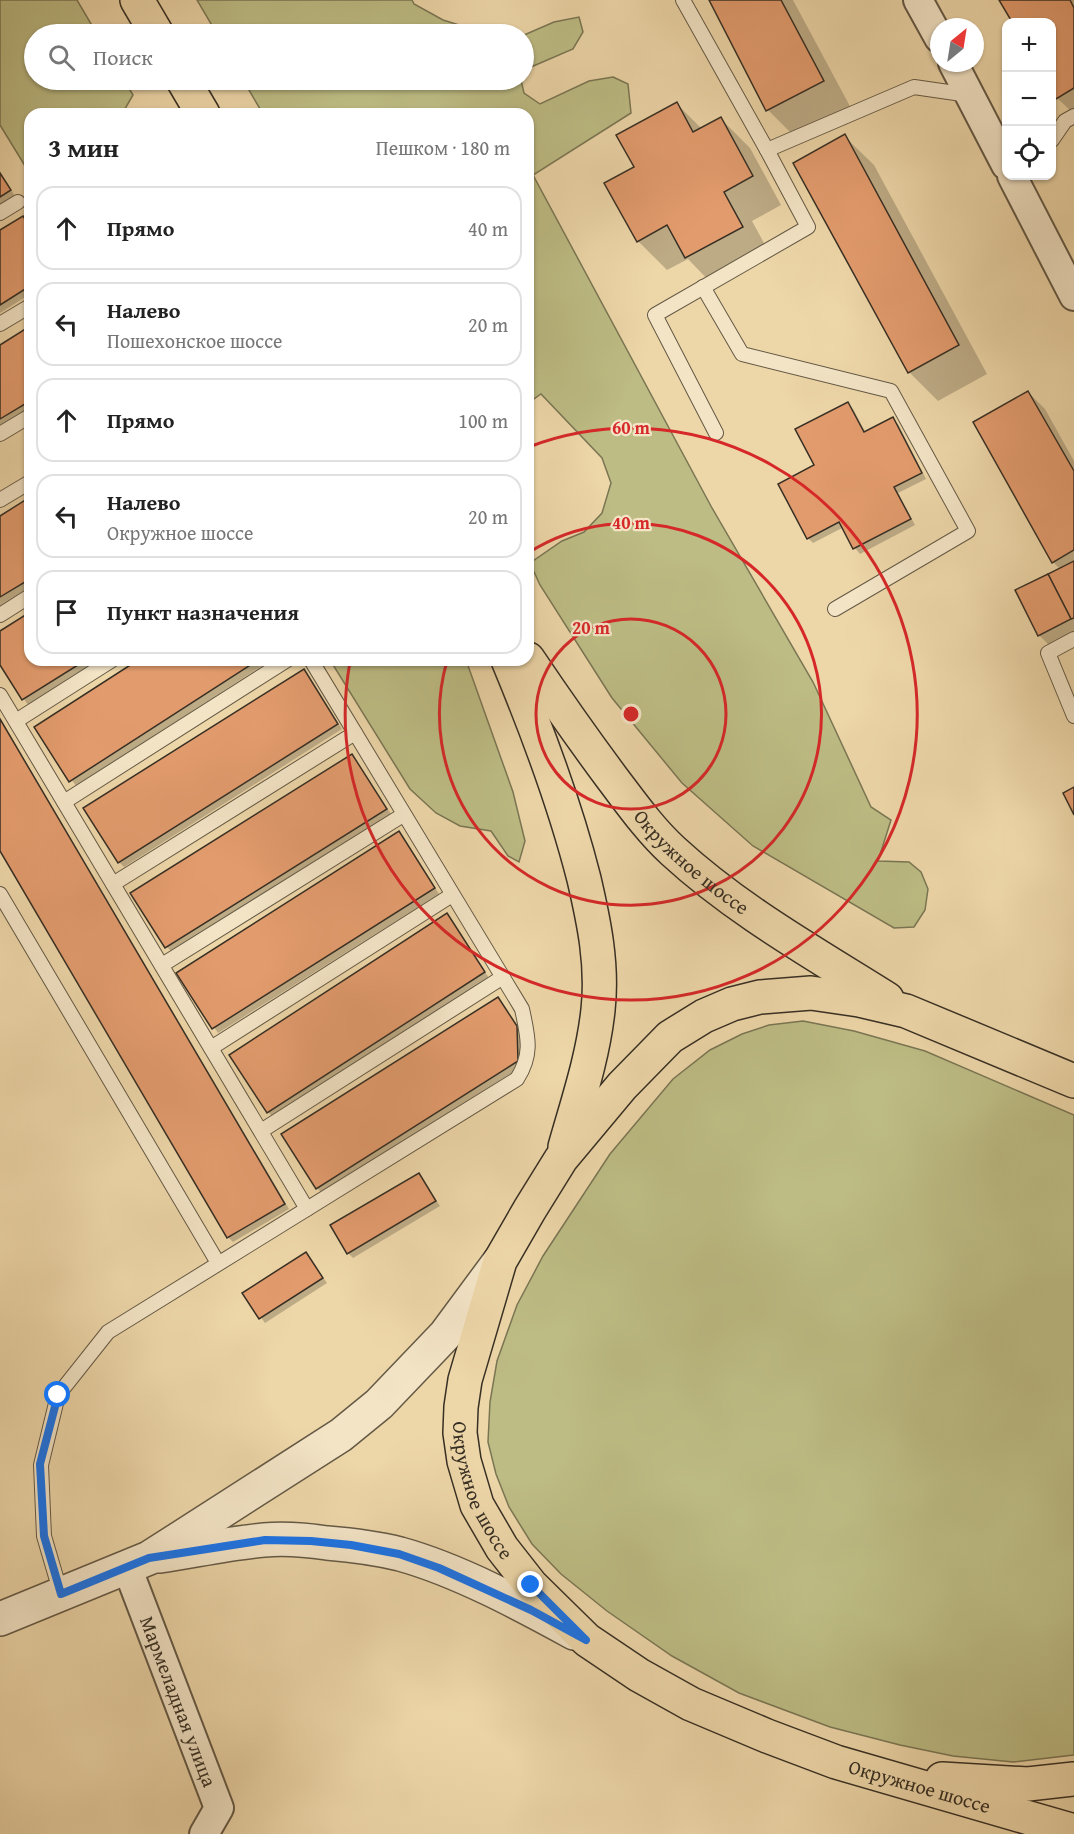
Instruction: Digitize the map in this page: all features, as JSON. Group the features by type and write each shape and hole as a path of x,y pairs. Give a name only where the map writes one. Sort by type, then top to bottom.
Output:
{"main road":[{"path":"137,0 152,24"},
{"path":"189,90 199,108"},
{"name":"Окружное шоссе","path":"510,666 562,797 596,930 598,1009 590,1058 561,1159"},
{"name":"Окружное шоссе","path":"533,666 579,735 637,811 672,850 716,888 906,1011 1074,1082"},
{"name":"Окружное шоссе","path":"906,1011 859,1000 811,993 760,997 732,1004 704,1016 670,1037 646,1060 561,1159 500,1260 465,1380 460,1433 464,1461 477,1504 502,1548 531,1585 586,1640 639,1675 692,1704 836,1762 1074,1831"},
{"name":"Окружное шоссе","path":"836,1762 951,1780 1028,1784 1074,1779"}],"street":[{"path":"918,0 930,22"},
{"path":"958,72 1002,152"},
{"path":"1017,180 1074,296"},
{"path":"0,1619 138,1562 341,1435 379,1404 445,1335 500,1260"},
{"path":"138,1562 265,1540 331,1543 399,1554 482,1587 586,1640"},
{"name":"Мармеладная улица","path":"138,1562 219,1808 204,1834"}],"lane":[{"path":"683,0 768,150 808,227 655,315 716,433"},
{"path":"768,150 914,87 971,96"},
{"path":"1056,134 1065,121 1074,116"},
{"path":"0,213 18,202"},
{"path":"703,287 742,354 891,391 968,531 836,609"},
{"path":"0,324 24,310"},
{"path":"0,434 24,420"},
{"path":"0,500 24,486"},
{"path":"0,615 24,600"},
{"path":"1074,639 1048,653 1074,716"},
{"path":"16,721 103,666"},
{"path":"64,801 278,666"},
{"path":"61,1594 44,1536 40,1464 58,1395 108,1332 517,1079 526,1064 529,1038 522,1009 315,666"},
{"path":"0,695 307,1209"},
{"path":"113,884 355,733"},
{"path":"162,965 403,815"},
{"path":"0,894 218,1263"},
{"path":"211,1048 452,895"},
{"path":"261,1131 503,977"}],"shaded area":[{"path":"0,0 77,0 91,24 24,24 24,90 130,90 133,95 125,108 24,108 24,164 0,125"},
{"path":"197,0 412,0 414,4 443,20 456,24 211,24"},
{"path":"579,17 583,32 573,49 534,66 534,31 554,22"},
{"path":"613,77 628,84 631,113 534,174 534,108 259,108 249,90 523,90 524,93 540,104 589,81"},
{"path":"534,177 712,508 813,682 871,807 891,820 878,861 909,862 921,872 928,889 925,910 914,927 894,928 753,846 682,783 612,698 540,585 534,572 534,560 562,541 584,532 602,513 611,483 602,458 541,394 534,399"},
{"path":"334,666 468,666 513,792 525,841 519,862 508,856 491,831 460,826 436,813 410,789"},
{"path":"803,1021 854,1031 925,1051 1074,1115 1074,1755 1013,1762 953,1756 830,1727 739,1693 672,1656 607,1611 561,1574 532,1544 509,1507 496,1474 488,1442 490,1402 497,1361 517,1305 543,1256 610,1154 673,1079 710,1050 742,1034 769,1025"}],"building":[{"path":"709,0 781,0 824,81 766,111"},
{"path":"999,0 1070,0 1074,8 1074,88 1056,99 1056,18 1010,18"},
{"path":"677,102 693,132 721,117 753,176 724,192 743,227 685,258 667,225 637,242 604,183 634,167 616,135"},
{"path":"845,134 959,345 908,373 793,163"},
{"path":"0,173 11,190 0,197"},
{"path":"23,216 24,218 24,290 0,305 0,230"},
{"path":"24,330 24,405 0,419 0,345"},
{"path":"1028,391 1074,471 1074,550 1052,563 973,422"},
{"path":"848,402 864,432 893,417 922,473 894,487 911,519 853,549 839,522 807,539 778,484 814,465 795,429"},
{"path":"24,501 24,583 0,597 0,516"},
{"path":"1074,561 1074,618 1071,619 1048,574"},
{"path":"1048,574 1071,619 1038,636 1015,590"},
{"path":"24,616 24,666 76,666 22,700 0,665 0,631"},
{"path":"129,666 249,666 69,782 34,727"},
{"path":"304,669 338,724 118,863 83,808"},
{"path":"0,719 285,1204 227,1238 0,851"},
{"path":"352,754 387,809 165,948 130,893"},
{"path":"1074,787 1074,815 1063,793"},
{"path":"399,831 435,888 212,1029 176,973"},
{"path":"447,913 485,972 267,1113 229,1055"},
{"path":"498,997 517,1026 518,1061 316,1189 281,1134"},
{"path":"419,1173 436,1201 347,1254 330,1225"},
{"path":"306,1252 323,1278 259,1319 242,1293"}],"route":[{"path":"58,1395 40,1464 44,1536 61,1594 149,1558 265,1540 311,1541 351,1545 399,1554 439,1568 531,1610 586,1640 531,1585"}]}
